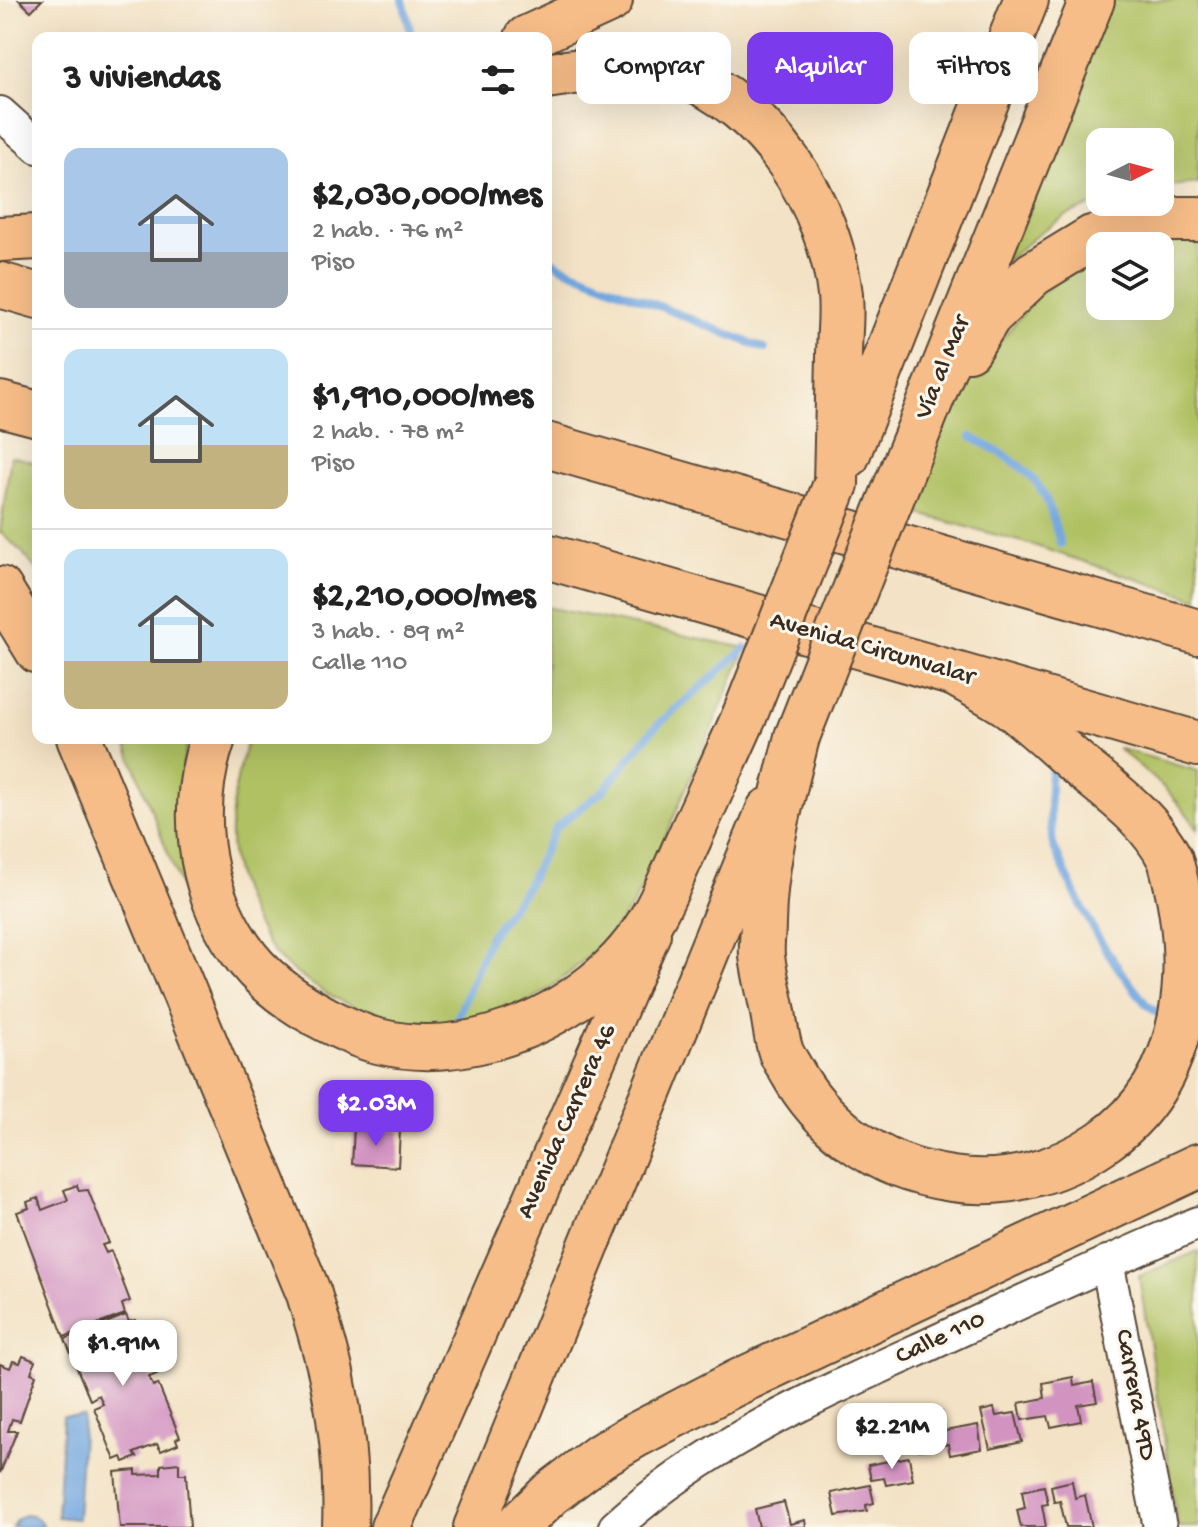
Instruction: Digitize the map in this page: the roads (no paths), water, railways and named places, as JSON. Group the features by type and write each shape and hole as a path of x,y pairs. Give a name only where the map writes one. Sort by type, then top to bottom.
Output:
{"highway":[{"path":"540,32 610,0"},
{"path":"212,744 199,810 201,849 209,883 239,947 281,991 309,1011 378,1041 443,1047 504,1034 565,1006 595,985 626,955 653,917 744,717 1026,0"},
{"name":"Vía al Mar","path":"959,676 1009,706 1142,817 1170,857 1187,898 1194,932 1197,969 1194,1001 1185,1034 1161,1084 1141,1110 1119,1131 1081,1157 1017,1179 973,1182 922,1174 868,1151 830,1122 803,1090 781,1054 762,956 763,903 768,859 797,737 1092,0"},
{"path":"552,75 635,67 677,72 728,97 759,125 781,151 800,179 823,227 840,296 836,484"},
{"path":"889,504 952,373 989,316 1033,274 1092,238 1161,219 1198,219"},
{"path":"0,239 32,237"},
{"path":"0,285 32,294"},
{"path":"0,404 32,412"},
{"path":"552,422 655,477"},
{"path":"552,447 1198,632"},
{"name":"Avenida Circunvalar","path":"552,558 1198,744"},
{"path":"552,581 643,583"},
{"path":"0,589 32,641"},
{"path":"1134,614 1198,618"},
{"path":"81,744 309,1294 332,1378 342,1444 345,1527"},
{"path":"516,1527 562,1484 634,1436 736,1383 1198,1166"}],"main road":[{"name":"Avenida Carrera 46","path":"391,1527 744,717"},
{"path":"474,1527 797,737"}],"street":[{"path":"0,113 32,142"},
{"name":"Calle 110","path":"615,1527 705,1457 819,1395 1198,1223"},
{"name":"Carrera 49D","path":"1107,1262 1160,1527"}],"water":[{"path":"63,1416 83,1416 77,1519 57,1517"},
{"path":"24,1515 36,1518 44,1527 12,1527"}],"waterway":[{"path":"403,0 411,32"},
{"path":"552,260 765,349"},
{"path":"971,437 1012,461 1034,480 1047,502 1060,544"},
{"path":"455,1024 490,936 527,886 556,827 604,790 653,729 746,648"},
{"path":"1053,763 1050,780 1053,845 1096,934 1146,1004 1167,1020"}]}
